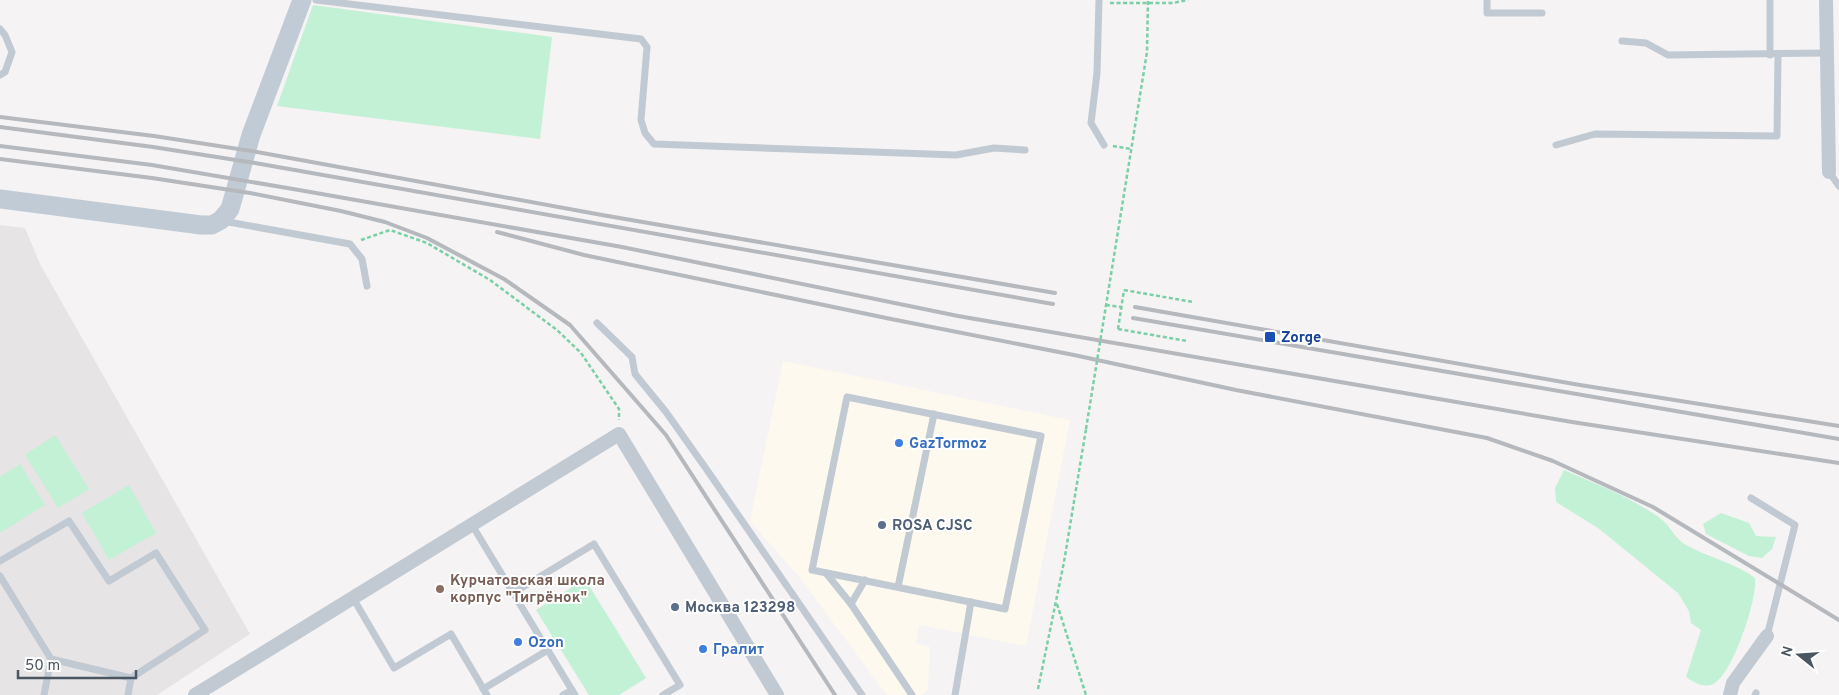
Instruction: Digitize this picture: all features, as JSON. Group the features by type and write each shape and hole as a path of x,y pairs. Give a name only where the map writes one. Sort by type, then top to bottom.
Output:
{"street":[{"path":"0,199 196,225 212,225 221,220 230,209 251,134 302,0"},
{"path":"1826,0 1829,172"},
{"path":"203,693 619,434 777,695"},
{"path":"1730,695 1733,683 1767,636"}],"lane":[{"path":"316,0 642,39 647,47 641,120 645,133 654,144 956,155 994,148 1025,150"},
{"path":"1487,0 1487,13 1542,13"},
{"path":"1770,0 1770,54"},
{"path":"1099,1 1097,73 1091,123 1104,145"},
{"path":"0,30 5,35 12,52 4,72 0,75"},
{"path":"1622,41 1646,43 1668,55 1827,53"},
{"path":"1556,145 1595,134 1777,136 1778,54"},
{"path":"1829,172 1839,186"},
{"path":"221,220 350,244 362,259 367,286"},
{"path":"597,323 632,357 635,374 666,412 862,695"},
{"path":"847,397 934,414 1041,436 1006,609 812,570 847,397"},
{"path":"898,587 934,414"},
{"path":"1751,498 1795,525 1767,636"},
{"path":"0,562 69,521 109,581 156,553 205,630 131,678 50,659"},
{"path":"472,525 574,692 563,695"},
{"path":"513,593 594,544 680,685 663,695"},
{"path":"826,573 851,604 912,695"},
{"path":"0,576 50,659 44,695"},
{"path":"851,604 865,580"},
{"path":"353,598 394,668 451,634 485,692 548,650"},
{"path":"956,695 971,602"},
{"path":"128,695 131,678"}],"path":[{"path":"1038,689 1056,602 1086,429 1147,52 1148,0"},
{"path":"1099,1 1173,3 1188,0"},
{"path":"1104,145 1131,149"},
{"path":"350,244 390,230 427,243 468,265 490,280 558,330 581,352 619,409 619,434"},
{"path":"1187,341 1118,329 1121,307 1124,290 1193,302"},
{"path":"1106,305 1121,307"},
{"path":"1056,602 1086,695"}],"shaded area":[{"path":"0,225 25,228 40,264 250,634 157,695 0,695"},
{"path":"783,361 1070,420 1026,646 919,625 916,644 930,647 928,690 921,695 887,695 799,577 750,521"}],"green space":[{"path":"313,5 552,37 540,139 277,106"},
{"path":"55,435 89,489 58,508 25,455"},
{"path":"20,464 45,505 0,533 0,477"},
{"path":"1564,470 1613,491 1649,510 1664,521 1686,545 1739,568 1755,578 1753,601 1743,634 1729,665 1715,683 1704,685 1686,677 1701,630 1691,623 1689,611 1678,593 1598,528 1556,502 1555,488"},
{"path":"129,485 156,533 109,560 82,513"},
{"path":"1721,513 1749,523 1756,536 1776,537 1772,549 1762,558 1749,556 1706,534 1703,524"},
{"path":"585,579 646,678 619,695 589,695 536,610"}],"railway":[{"path":"0,117 154,136 257,152 602,215 1055,293"},
{"path":"0,127 153,147 255,163 1053,304"},
{"path":"0,146 152,165 299,190 622,247 958,316 1572,422 1839,463"},
{"path":"0,159 152,178 250,193 341,211 385,222 427,238 504,279 570,325 666,435 835,695"},
{"path":"497,232 584,255 891,319 1074,355 1236,390 1487,438 1553,461 1653,507 1839,620"},
{"path":"1135,307 1580,385 1839,426"},
{"path":"1133,318 1839,439"}],"place":[{"name":"Zorge","path":"1270,337"},
{"name":"GazTormoz","path":"899,443"},
{"name":"ROSA CJSC","path":"882,525"},
{"name":"Курчатовская школа корпус \"Тигрёнок\"","path":"440,589"},
{"name":"Москва 123298","path":"675,607"},
{"name":"Ozon","path":"518,642"},
{"name":"Гралит","path":"703,649"}]}
